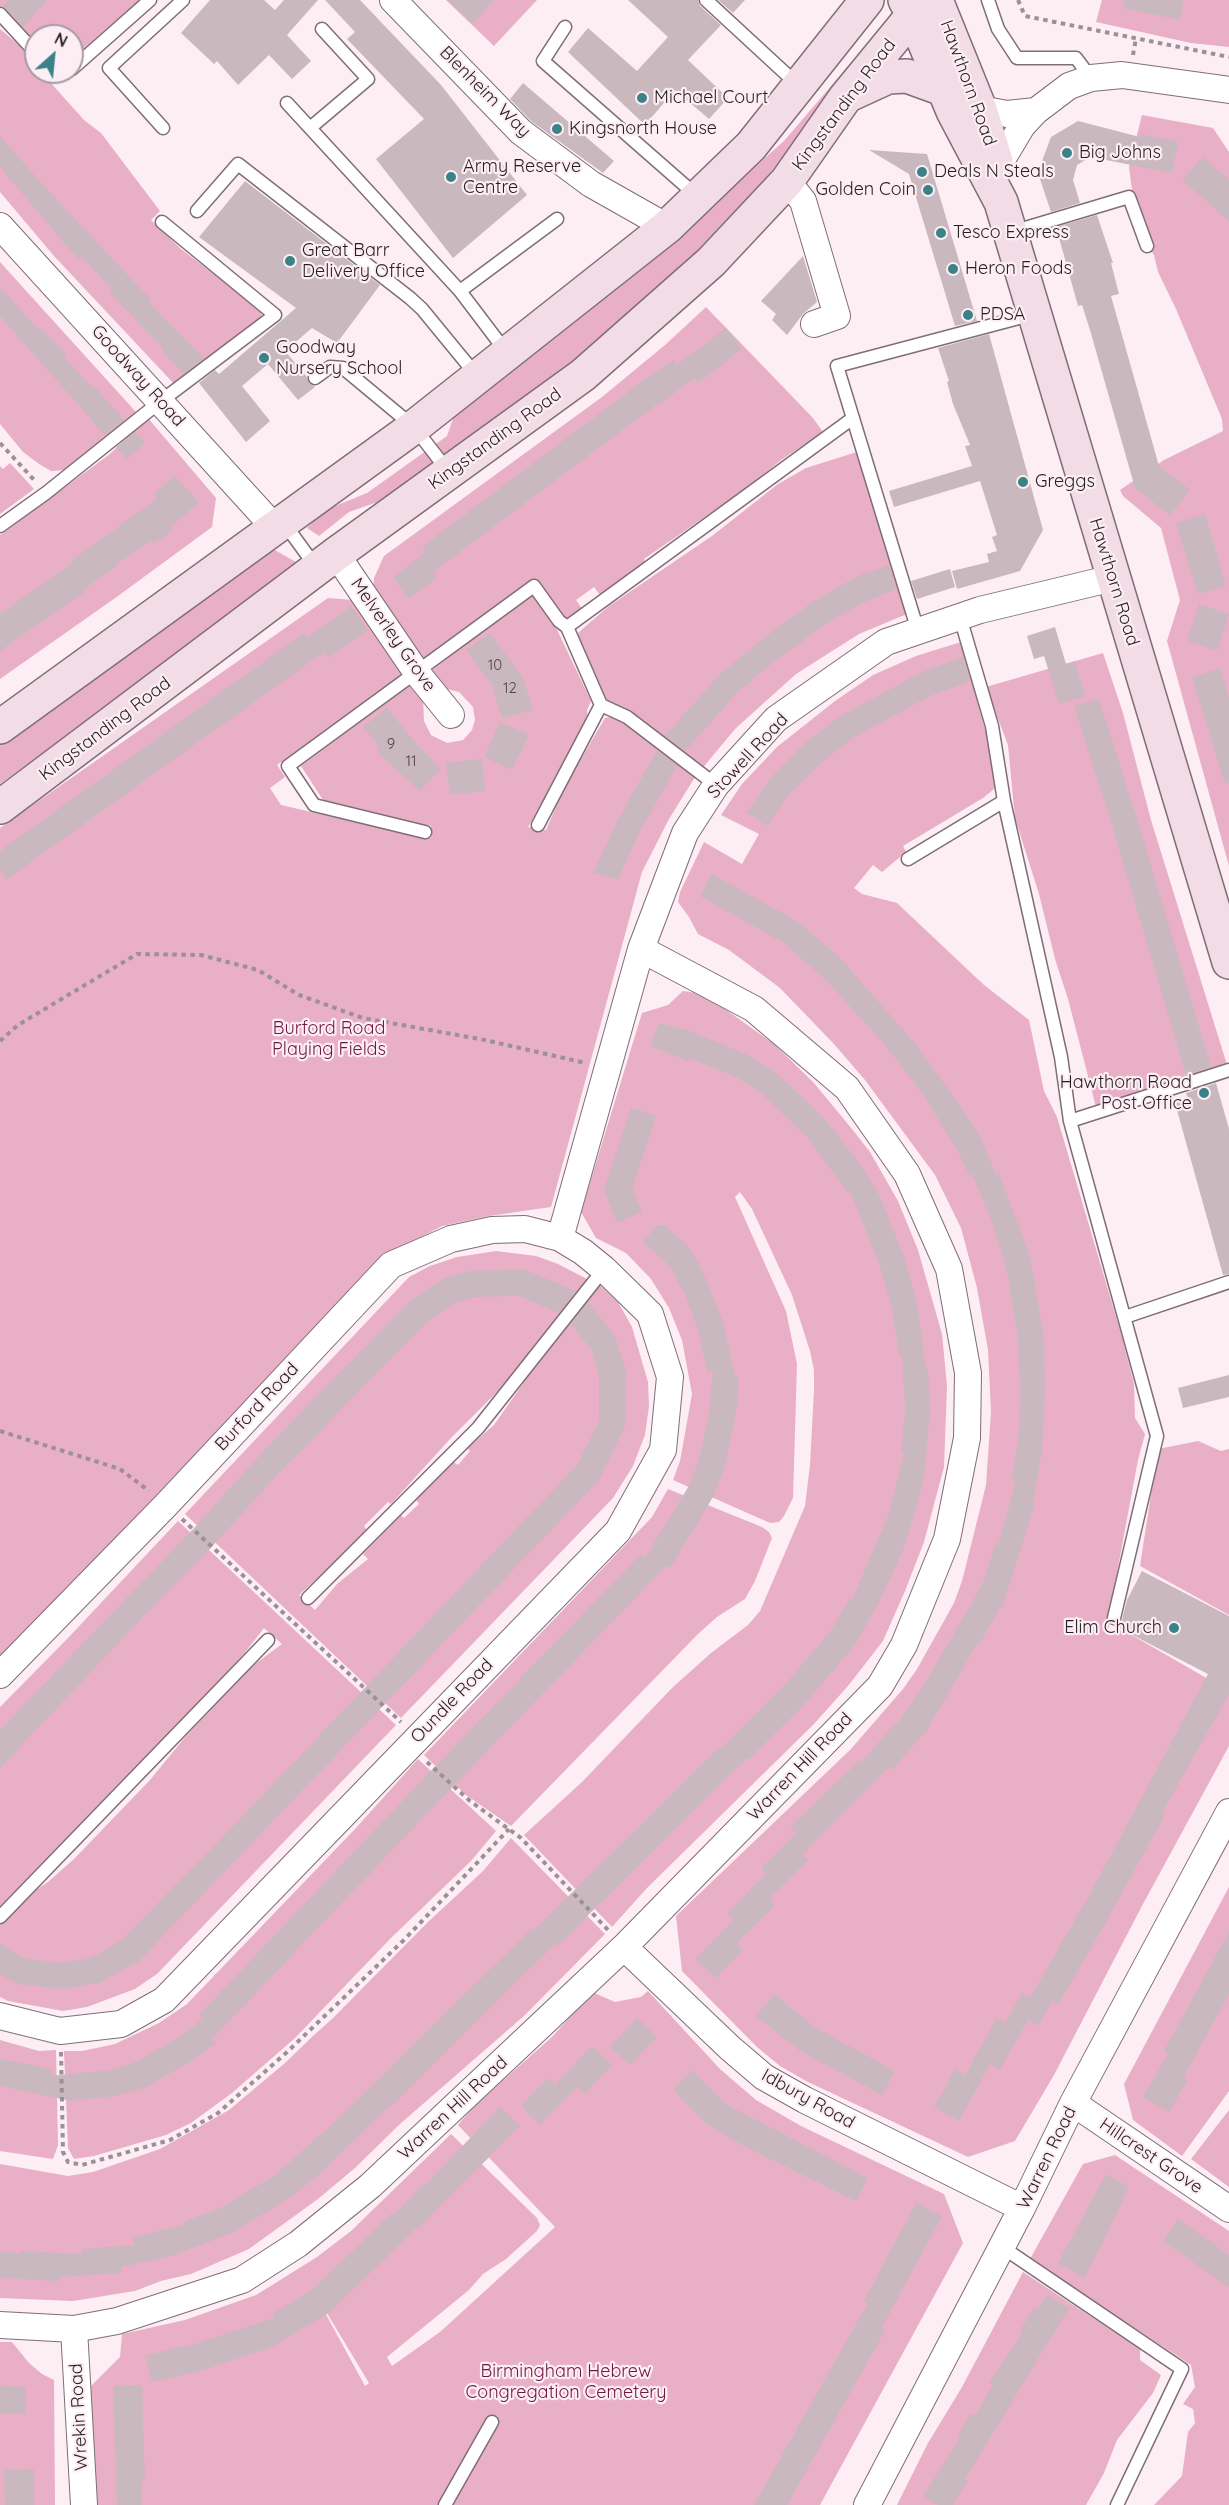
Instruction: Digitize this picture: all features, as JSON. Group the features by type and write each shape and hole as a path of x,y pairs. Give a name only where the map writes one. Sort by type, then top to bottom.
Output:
{"main road":[{"path":"0,727 414,427 667,227 751,146 867,0"},
{"name":"Hawthorn Road","path":"919,4 944,89 953,111 991,167"},
{"name":"Hawthorn Road","path":"919,4 980,108 991,167 1229,962"},
{"name":"Kingstanding Road","path":"0,807 326,561 583,375 711,262 787,182 845,98 919,4"},
{"name":"Hawthorn Road","path":"845,98 888,76 907,76 944,89"}],"street":[{"name":"Blenheim Way","path":"400,2 521,132 591,184 667,227"},
{"path":"991,167 1036,111 1069,86 1091,78 1122,75 1229,90"},
{"path":"980,108 1007,114 1036,111"},
{"path":"787,182 803,201 837,316 814,324"},
{"name":"Goodway Road","path":"0,226 161,401 280,525"},
{"name":"Melverley Grove","path":"326,561 451,715"},
{"name":"Stowell Road","path":"560,1238 641,949 685,833 716,785 776,719 886,642 980,610 1113,578"},
{"name":"Warren Hill Road","path":"0,2325 74,2329 117,2321 242,2280 298,2244 370,2186 624,1947 880,1686 904,1645 947,1539 967,1438 968,1373 950,1269 907,1174 847,1088 754,1009 641,949"},
{"name":"Burford Road","path":"0,1675 166,1504 391,1265 451,1239 492,1230 525,1229 560,1238"},
{"name":"Oundle Road","path":"0,2016 60,2031 121,2024 164,2000 618,1531 663,1449 670,1377 650,1314 604,1269 560,1238"},
{"name":"Warren Road","path":"867,2505 1022,2208 1073,2103 1229,1812"},
{"name":"Idbury Road","path":"624,1947 730,2048 764,2077 805,2100 1022,2208"},
{"name":"Hillcrest Grove","path":"1073,2103 1229,2209"},
{"name":"Wrekin Road","path":"74,2329 84,2505"}],"lane":[{"path":"84,58 150,0"},
{"path":"163,128 109,68 183,0"},
{"path":"706,0 799,86"},
{"path":"988,0 998,29 1017,57 1076,58 1091,78"},
{"path":"0,15 24,40"},
{"path":"565,27 543,61 698,197"},
{"path":"310,129 368,79 322,29"},
{"path":"287,103 459,291 507,354"},
{"path":"197,211 238,164 416,303 478,376"},
{"path":"1006,217 1129,197 1147,246"},
{"path":"459,291 557,219"},
{"path":"0,526 46,493 161,401 275,315 162,222"},
{"path":"918,631 837,366 1035,314"},
{"path":"315,378 330,367 343,368 414,427 449,472"},
{"path":"567,627 853,418"},
{"path":"280,525 326,561"},
{"path":"424,832 314,805 288,766 534,586 559,621 567,627 601,705 627,717 716,785"},
{"path":"960,617 992,726 1004,801 1061,1057 1070,1121 1157,1436 1114,1618"},
{"path":"538,825 601,705"},
{"path":"908,859 1004,801"},
{"path":"1070,1121 1229,1070"},
{"path":"308,1598 478,1428 604,1269"},
{"path":"1125,1317 1229,1282"},
{"path":"0,1917 268,1640"},
{"path":"1002,2247 1182,2369 1118,2505"},
{"path":"445,2505 492,2422"}],"path":[{"path":"1018,0 1025,16 1229,57"},
{"path":"0,442 46,493"},
{"path":"0,1041 18,1025 137,954 201,956 258,970 299,995 363,1018 485,1040 607,1068"},
{"path":"0,1431 120,1469 166,1504 413,1741 470,1801 521,1838 624,1947"},
{"path":"60,2031 63,2152 68,2162 82,2165 170,2140 218,2113 286,2053 405,1939 509,1829"}],"green space":[{"path":"0,0 139,0 84,48 84,24 24,24 24,32 0,6"},
{"path":"446,0 537,0 494,46"},
{"path":"1102,0 1229,0 1229,47 1191,43 1096,22"},
{"path":"0,29 24,51 24,84 52,84 84,120 101,133 160,211 151,220 181,249 245,298 262,314 254,327 176,386 54,256 0,192"},
{"path":"861,51 864,59 719,235 609,340 386,499 349,512 319,536 307,528 323,511 367,493 447,436 454,416 711,206 784,141"},
{"path":"1142,115 1213,128 1229,152 1229,866 1167,641 1180,600 1161,528 1123,496 1120,490 1164,460 1223,431 1222,419 1158,272 1154,255 1147,246 1129,197 1132,190 1129,167"},
{"path":"0,262 136,412 66,470 51,471 39,464 23,452 0,424"},
{"path":"706,307 813,418 823,432 644,559 646,564 600,595 594,587 576,600 583,610 571,619 562,617 534,578 423,662 373,593 374,578 384,556 602,397 665,345"},
{"path":"147,417 216,498 212,527 0,679 0,535 110,454"},
{"path":"860,451 907,614 859,634 796,674 735,729 701,770 598,692 576,638 579,632 609,606 712,536 778,484 806,468"},
{"path":"10,463 34,489 0,514 0,466 3,469"},
{"path":"273,549 296,562 294,570 0,784 0,742"},
{"name":"Burford Road Playing Fields","path":"532,593 550,615 591,701 587,710 588,721 528,827 546,830 564,788 605,718 611,717 623,721 697,774 669,819 642,872 551,1207 442,1226 383,1257 0,1659 0,828 328,598 353,600 405,671 375,696 277,765 285,777 270,788 281,805 428,839 431,826 323,800 301,766 412,684 423,697 424,721 431,735 447,743 463,740 472,730 475,720 473,707 459,692 443,688 430,672"},
{"path":"961,642 1000,784 983,798 903,846 906,852 882,872 873,865 854,888 862,894 897,903 984,985 1029,1020 1044,1091 1057,1117 1122,1337 1134,1384 1135,1418 1145,1434 1113,1594 1108,1635 1123,1630 1229,1691 1229,1746 1054,2075 1015,2141 968,2157 806,2081 780,2066 757,2047 682,1971 676,1916 851,1749 903,1689 917,1669 954,1603 962,1581 986,1485 991,1412 988,1350 977,1288 961,1228 935,1175 865,1080 780,988 729,950 698,934 678,902 680,892 704,842 742,864 759,834 721,815 742,784 777,747 835,701 873,675 916,656"},
{"path":"1103,653 1123,713 1151,820 1228,1068 1096,1107 1039,894 1015,818 1008,745 986,687"},
{"path":"683,991 704,994 774,1044 814,1083 870,1152 898,1201 918,1250 942,1334 947,1386 944,1467 924,1542 883,1641 848,1686 814,1724 647,1888 612,1927 524,1835 582,1782 672,1688 711,1653 748,1625 760,1611 805,1506 810,1465 814,1370 810,1351 792,1295 752,1209 740,1192 735,1197 786,1311 797,1364 793,1498 779,1522 770,1523 673,1480 680,1461 692,1394 682,1340 669,1308 651,1279 626,1253 596,1238 581,1212 642,1013 668,1005"},
{"path":"496,1251 536,1256 589,1280 515,1370 516,1373 451,1438 391,1504 388,1502 364,1526 367,1530 353,1545 299,1595 315,1610 337,1584 368,1559 363,1554 401,1515 404,1518 419,1504 416,1500 452,1461 458,1465 470,1451 467,1448 494,1425 529,1375 535,1362 598,1283 618,1302 632,1327 648,1382 649,1406 645,1435 633,1466 613,1498 401,1718 185,1514 409,1277 430,1266 457,1257"},
{"path":"1198,1441 1221,1451 1229,1449 1229,1615 1140,1566 1158,1449"},
{"path":"668,1489 762,1527 769,1532 772,1538 755,1581 745,1599 717,1617 698,1634 511,1826 466,1795 424,1755 652,1517"},
{"path":"178,1521 396,1725 157,1974 135,1989 87,2007 63,2011 8,2001 0,1997 0,1924 25,1897 48,1882 75,1858 150,1780 186,1736 255,1664 282,1644 264,1628 243,1655 0,1911 0,1707"},
{"path":"418,1759 496,1831 471,1861 390,1939 295,2038 232,2093 191,2123 166,2135 94,2156 74,2159 68,2148 64,2051 82,2051 115,2044 159,2023 187,2004 355,1829"},
{"path":"511,1838 605,1934 525,2015 400,2124 355,2168 318,2199 249,2249 191,2274 161,2281 135,2291 73,2301 0,2298 0,2164 68,2176 93,2172 160,2149 229,2110 285,2063 332,2019 429,1921 483,1871"},
{"path":"1229,1887 1229,2091 1182,2156 1133,2120 1124,2084"},
{"name":"Birmingham Hebrew Congregation Cemetery","path":"648,1991 720,2069 756,2100 801,2126 944,2194 963,2243 820,2505 96,2505 89,2388 120,2357 122,2334 185,2320 256,2295 317,2257 351,2231 451,2134 537,2218 540,2225 537,2231 506,2259 483,2274 469,2290 387,2357 392,2366 440,2332 555,2227 458,2125 474,2106 552,2037 592,1992 615,2002 641,1997","holes":["310,2285 369,2383 365,2386"]},
{"path":"0,2040 39,2051 56,2050 58,2145 53,2159 0,2151"},
{"path":"1229,2110 1229,2187 1191,2159"},
{"path":"1115,2155 1229,2231 1229,2505 1154,2505 1182,2476 1188,2432 1195,2423 1193,2409 1183,2404 1195,2387 1191,2365 1030,2259 1083,2164"},
{"path":"1023,2272 1140,2349 1140,2360 1161,2375 1153,2393 1117,2440 1104,2473 1086,2505 897,2505 928,2443 962,2387"},
{"path":"0,2342 12,2342 29,2363 54,2380 55,2505 0,2505"}],"building":[{"path":"9,0 47,0 23,27 3,6"},
{"path":"210,0 264,0 275,10 284,0 318,0 287,35 311,61 292,79 269,55 238,85 217,61 214,64 181,33"},
{"name":"Army Reserve Centre","path":"325,0 360,0 441,85 527,195 453,258 376,159 424,119 347,39 355,32"},
{"path":"447,0 494,0 473,23"},
{"path":"628,0 698,0 700,6 721,25 688,60 728,98 709,119 675,90 645,125 568,52 588,28 637,71 668,37"},
{"path":"718,0 745,0 733,13"},
{"path":"1124,0 1183,0 1180,20 1123,8"},
{"name":"Kingsnorth House","path":"523,83 614,161 603,173 531,121 510,99"},
{"path":"1078,121 1140,137 1141,134 1178,142 1172,173 1091,157 1077,165 1073,180 1080,203 1051,212 1039,176 1044,168 1042,161 1051,137"},
{"path":"0,136 151,300 149,302 204,358 184,374 162,351 164,349 109,292 112,289 81,256 78,259 0,167"},
{"path":"869,150 927,154 977,321 955,326 909,174"},
{"path":"1203,157 1229,180 1229,221 1182,180"},
{"name":"Great Barr Delivery Office","path":"245,181 380,285 337,343 312,328 285,351 307,377 309,383 315,387 298,400 268,364 242,386 270,421 246,442 199,383 215,370 219,374 296,308 199,237"},
{"path":"1097,215 1113,263 1111,263 1119,294 1111,296 1159,466 1190,490 1170,515 1135,488 1090,330 1082,305 1078,306 1056,227"},
{"path":"803,256 817,302 803,314 787,335 772,320 776,314 761,301"},
{"path":"0,287 39,330 41,328 67,355 64,357 124,420 105,435 0,316"},
{"path":"726,328 742,349 698,383 694,378 660,402 433,572 437,578 409,599 393,577 424,554 423,546 640,383 673,360 677,365"},
{"path":"989,334 1043,530 1020,571 957,589 952,571 989,562 987,554 997,551 992,537 997,535 980,481 894,507 889,491 972,466 965,446 970,445 953,404 947,382 949,381 938,348"},
{"path":"135,432 145,443 127,459 116,447"},
{"path":"175,476 199,503 170,527 172,531 154,543 152,540 116,564 117,566 83,590 84,592 0,651 0,614 157,499 154,494"},
{"path":"1205,514 1226,586 1198,594 1176,523"},
{"path":"889,565 896,589 860,604 827,623 766,668 737,693 685,751 665,736 720,674 774,630 814,601 865,572 866,574"},
{"path":"950,569 955,587 917,599 911,581"},
{"path":"1199,604 1229,614 1217,651 1187,641"},
{"path":"351,606 368,630 328,658 324,652 7,879 0,869 0,851 304,633 307,638"},
{"path":"1055,627 1066,664 1075,661 1085,696 1059,704 1044,656 1034,659 1027,636"},
{"path":"490,633 523,678 533,710 502,718 492,685 466,650"},
{"path":"963,657 970,681 932,695 854,737 822,762 790,793 767,826 747,812 771,778 807,741 839,717 922,672"},
{"path":"1220,668 1229,698 1229,783 1225,784 1192,677"},
{"path":"1099,699 1211,1067 1186,1075 1074,706"},
{"path":"387,708 417,745 441,768 420,791 376,751 380,748 363,727"},
{"path":"500,722 529,735 512,770 484,757"},
{"path":"657,750 677,766 640,831 618,879 593,873 618,820"},
{"path":"482,759 485,791 450,795 446,763"},
{"path":"712,874 800,923 842,960 917,1046 961,1107 980,1137 996,1174 999,1173 1030,1257 1044,1336 1045,1393 1042,1451 1033,1503 1035,1504 1002,1608 1000,1607 979,1645 977,1644 927,1730 892,1770 889,1767 802,1855 808,1860 769,1899 775,1905 737,1943 743,1950 716,1978 696,1959 734,1920 727,1914 766,1874 761,1869 796,1833 790,1827 860,1760 862,1762 895,1723 897,1724 925,1683 972,1603 985,1578 995,1545 998,1545 1016,1482 1012,1481 1019,1429 1020,1394 1018,1339 1007,1272 992,1222 972,1174 969,1175 957,1149 922,1093 886,1046 826,980 784,943 700,896"},
{"path":"659,1023 687,1030 748,1055 774,1071 801,1096 827,1122 863,1168 880,1197 904,1257 917,1302 926,1368 928,1368 930,1412 924,1477 917,1506 903,1550 881,1598 855,1645 799,1710 749,1759 747,1758 558,1945 556,1943 389,2108 321,2173 292,2196 234,2232 172,2256 121,2267 122,2273 59,2277 59,2281 0,2278 0,2251 21,2254 21,2251 81,2254 81,2249 134,2245 132,2237 184,2225 183,2222 221,2208 275,2175 338,2119 532,1928 534,1930 757,1713 791,1678 832,1629 850,1598 852,1600 889,1514 904,1453 901,1452 905,1410 902,1354 899,1355 892,1309 880,1266 850,1191 848,1193 808,1138 759,1091 736,1077 689,1058 688,1061 650,1046"},
{"path":"1216,1083 1229,1129 1229,1274 1223,1275 1175,1103 1188,1099 1186,1093"},
{"path":"631,1108 656,1116 632,1189 642,1212 617,1223 604,1190"},
{"path":"657,1225 664,1225 690,1248 702,1270 723,1321 735,1376 739,1377 736,1411 726,1463 713,1497 670,1568 666,1566 438,1802 212,2039 216,2043 193,2060 146,2087 115,2096 71,2101 0,2086 0,2059 52,2069 50,2076 111,2070 138,2061 176,2039 203,2019 199,2015 430,1772 641,1554 645,1558 690,1484 700,1456 709,1413 713,1370 707,1372 698,1329 685,1295 670,1266 643,1242"},
{"path":"477,1269 478,1271 523,1269 576,1291 559,1313 519,1296 474,1297 455,1303 428,1321 277,1475 209,1550 0,1768 0,1730 198,1524 270,1444 410,1301 444,1278"},
{"path":"588,1302 615,1337 626,1370 625,1426 599,1480 139,1961 99,1983 64,1989 17,1984 0,1974 0,1944 26,1959 62,1963 91,1958 122,1940 577,1465 599,1421 599,1376 591,1349 571,1324"},
{"path":"1229,1375 1229,1397 1183,1408 1178,1388"},
{"path":"1142,1571 1229,1616 1229,1694 1162,1813 1165,1815 1058,2005 1052,2001 1038,2026 1028,2020 1000,2070 990,2064 959,2121 934,2107 955,2069 965,2075 997,2018 1005,2023 1022,1993 1030,1998 1090,1894 1208,1674 1115,1626 1122,1620 1127,1600"},
{"path":"1229,1932 1229,1994 1183,2078 1187,2081 1169,2112 1143,2097 1168,2054 1164,2051"},
{"path":"774,1994 814,2027 895,2071 882,2095 799,2050 756,2016"},
{"path":"637,2018 657,2037 630,2065 610,2047"},
{"path":"592,2046 612,2065 585,2094 578,2086 540,2125 521,2106 548,2078 555,2085"},
{"path":"692,2070 727,2105 868,2178 856,2201 744,2146 707,2124 673,2090"},
{"path":"500,2107 520,2126 417,2230 416,2228 330,2312 270,2348 203,2370 152,2382 145,2356 183,2346 183,2348 274,2318 272,2314 313,2289 392,2213 394,2215 424,2183 426,2184"},
{"path":"1106,2174 1129,2187 1084,2278 1058,2263"},
{"path":"916,2203 942,2216 881,2329 885,2331 787,2505 754,2505 868,2303 864,2301"},
{"path":"1178,2219 1229,2255 1229,2287 1163,2241"},
{"path":"1047,2295 1069,2308 965,2479 968,2481 952,2505 938,2505 923,2496 960,2439 957,2437 971,2413 975,2415 993,2385 989,2383 1023,2332 1020,2330 1035,2307 1038,2309"},
{"path":"142,2385 145,2482 142,2482 142,2505 117,2505 113,2386"},
{"path":"0,2386 26,2387 26,2414 0,2413"},
{"path":"34,2469 34,2505 5,2505 4,2470"}],"place":[{"name":"Michael Court","path":"642,98"},
{"name":"Kingsnorth House","path":"557,129"},
{"name":"Big Johns","path":"1067,153"},
{"name":"Deals N Steals","path":"922,172"},
{"name":"Army Reserve Centre","path":"451,177"},
{"name":"Golden Coin","path":"928,190"},
{"name":"Tesco Express","path":"941,233"},
{"name":"Great Barr Delivery Office","path":"290,261"},
{"name":"Heron Foods","path":"953,269"},
{"name":"PDSA","path":"968,315"},
{"name":"Goodway Nursery School","path":"264,358"},
{"name":"Greggs","path":"1023,482"},
{"name":"Hawthorn Road Post Office","path":"1204,1093"},
{"name":"Elim Church","path":"1174,1628"}]}
